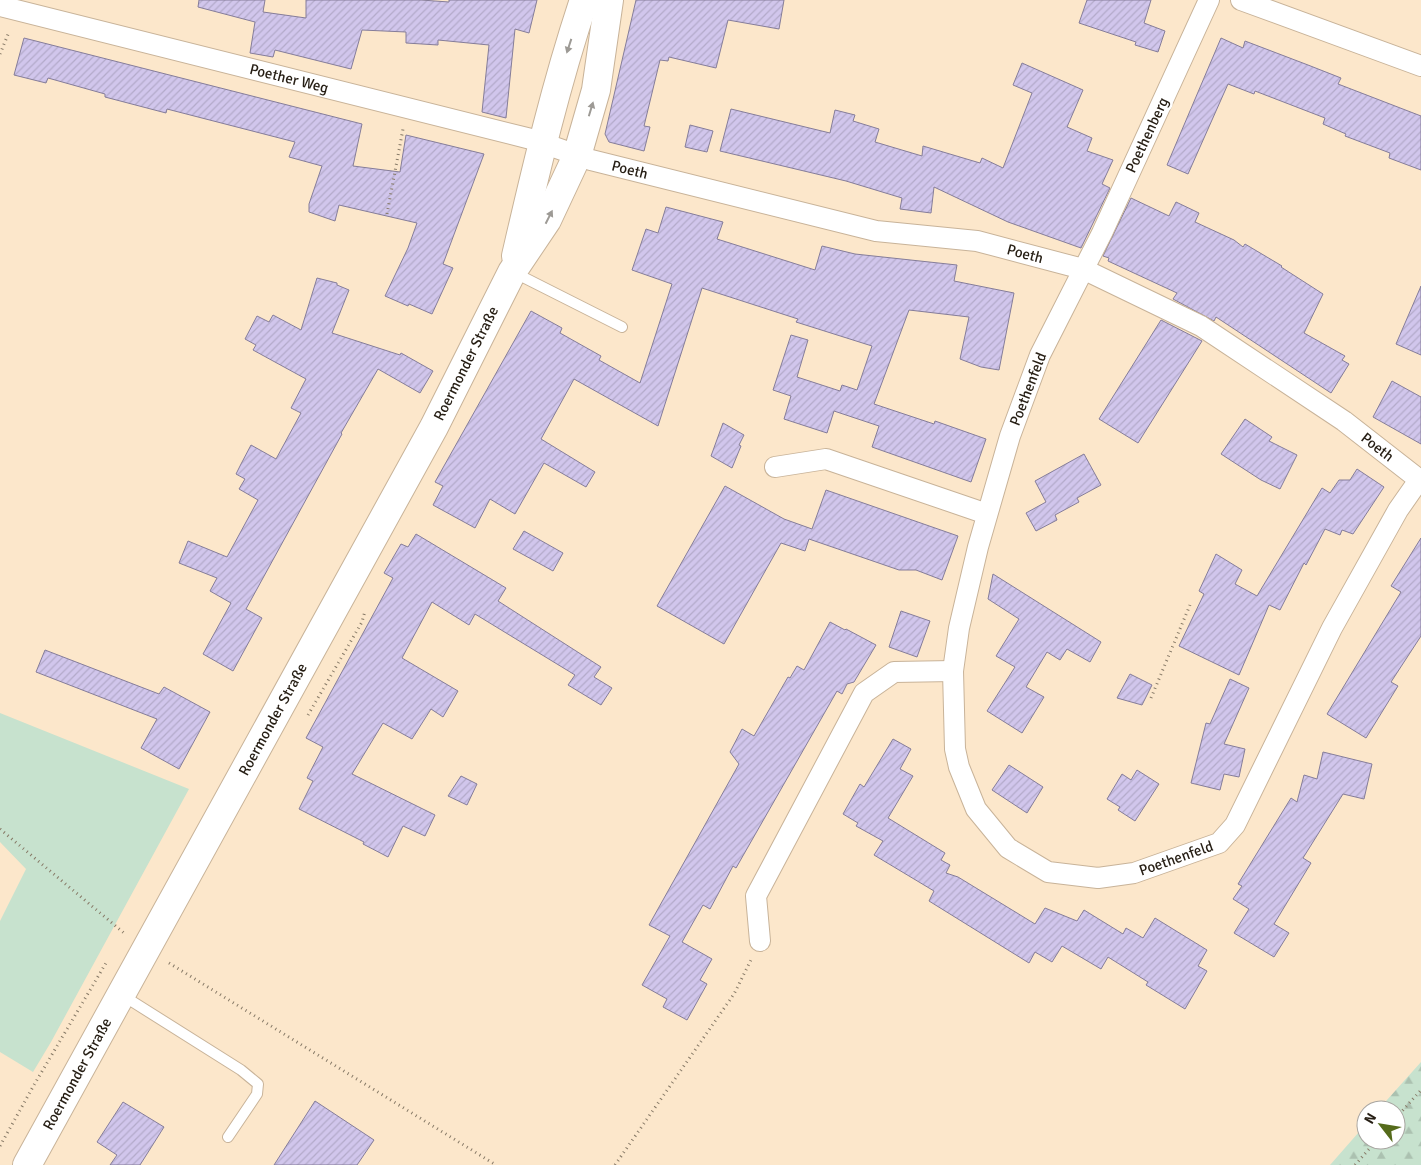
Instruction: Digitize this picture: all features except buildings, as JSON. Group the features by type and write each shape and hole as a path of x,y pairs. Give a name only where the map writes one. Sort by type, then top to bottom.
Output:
{"main road":[{"name":"Roermonder Straße","path":"512,272 542,143 567,52 584,0"},
{"name":"Roermonder Straße","path":"27,1165 434,427 512,272 547,220 577,156 596,90 609,0"}],"street":[{"name":"Poethenberg","path":"1083,269 1102,233 1209,0"},
{"path":"1241,0 1421,66"},
{"name":"Poether Weg","path":"0,6 531,139 577,156"},
{"name":"Poeth","path":"577,156 876,231 976,240 1083,269 1201,326 1344,421 1420,481"},
{"name":"Poethenfeld","path":"1083,269 1040,355 1010,436 978,547 960,628 953,671 955,749 959,767 976,809 1008,848 1048,872 1098,878 1134,872 1219,844 1235,825 1332,628 1398,510 1420,481"},
{"path":"775,467 826,459 987,514"},
{"path":"760,941 756,896 864,693 894,672 953,671"}],"lane":[{"path":"512,272 622,327"},
{"path":"122,994 241,1070 258,1084 257,1094 228,1137"}],"path":[{"path":"388,214 407,108"},
{"path":"1151,698 1190,605"},
{"path":"0,829 127,935"},
{"path":"614,1165 734,994 760,941"},
{"path":"0,1146 110,957"},
{"path":"168,962 496,1165"},
{"path":"1406,1107 1421,1090"},
{"path":"1355,1165 1368,1150"}],"green space":[{"path":"0,713 189,789 33,1072 0,1052 0,921 26,869 0,842"},
{"path":"1421,1062 1421,1165 1330,1165 1356,1135 1356,1150 1406,1150 1406,1100 1387,1100"}]}
